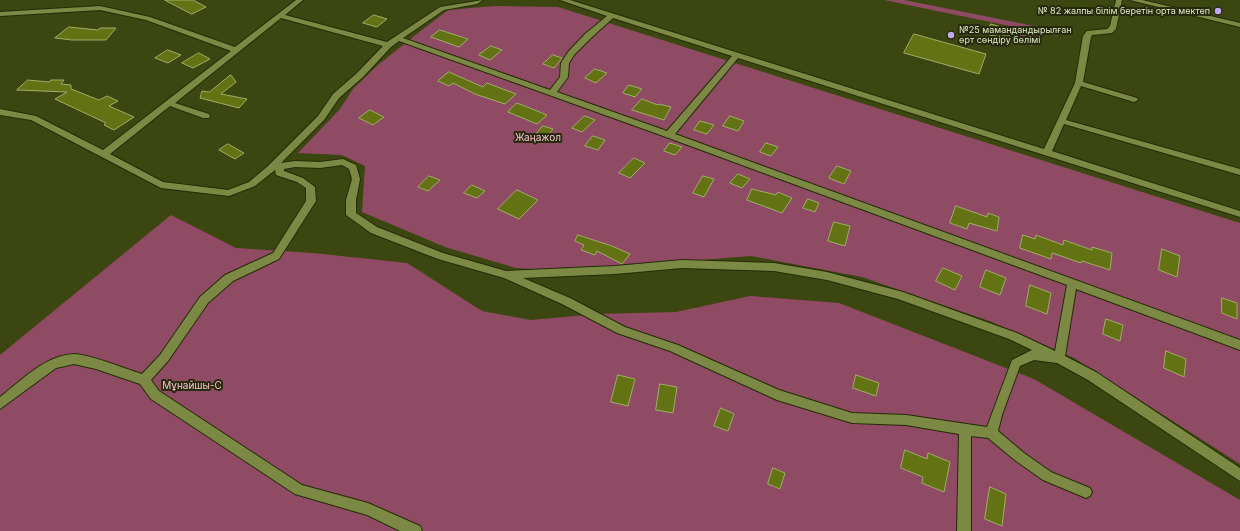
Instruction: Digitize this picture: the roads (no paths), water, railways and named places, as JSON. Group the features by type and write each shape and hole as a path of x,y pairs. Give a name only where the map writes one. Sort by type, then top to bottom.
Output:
{"street":[{"path":"104,154 300,0"},
{"path":"454,0 462,4"},
{"path":"0,112 33,118 161,185 229,193 252,184 275,167 321,118 336,96 360,75 388,45 397,38 442,8 480,0"},
{"path":"563,0 1240,214"},
{"path":"1047,153 1079,83 1087,36 1090,33 1109,31 1113,28 1119,0"},
{"path":"1133,0 1240,25"},
{"path":"0,14 100,8 148,18 236,50"},
{"path":"280,16 388,45"},
{"path":"551,94 564,77 566,60 595,29 612,16"},
{"path":"397,38 1240,345"},
{"path":"668,136 737,55"},
{"path":"1079,83 1134,100"},
{"path":"168,103 206,116"},
{"path":"1062,121 1240,172"},
{"path":"275,167 320,165 343,162 353,167 356,179 351,200 351,215 374,230 441,256 506,275 566,301 621,330 674,348 777,395 852,418 906,420 992,433 1020,458 1047,476 1086,492"},
{"path":"144,380 164,358 204,300 228,278 276,256 305,212 311,201 310,187 300,180 279,173 275,167"},
{"path":"506,275 615,270 682,264 774,267 826,276 898,295 1014,336 1059,358 1092,376 1240,474"},
{"path":"1059,358 1072,284"},
{"path":"992,433 996,415 1016,363 1033,355 1059,358"},
{"path":"0,404 53,364 74,359 144,380 155,395 210,433 298,490 368,509 415,531"},
{"path":"964,531 965,429"}],"place":[{"name":"№ 82 жалпы білім беретін орта мектеп","path":"1218,11"},
{"name":"№25 мамандандырылған өрт сөндіру бөлімі","path":"951,35"}],"park label":[{"name":"Жаңажол","path":"538,138"},
{"name":"Мұнайшы-С","path":"192,386"}]}
